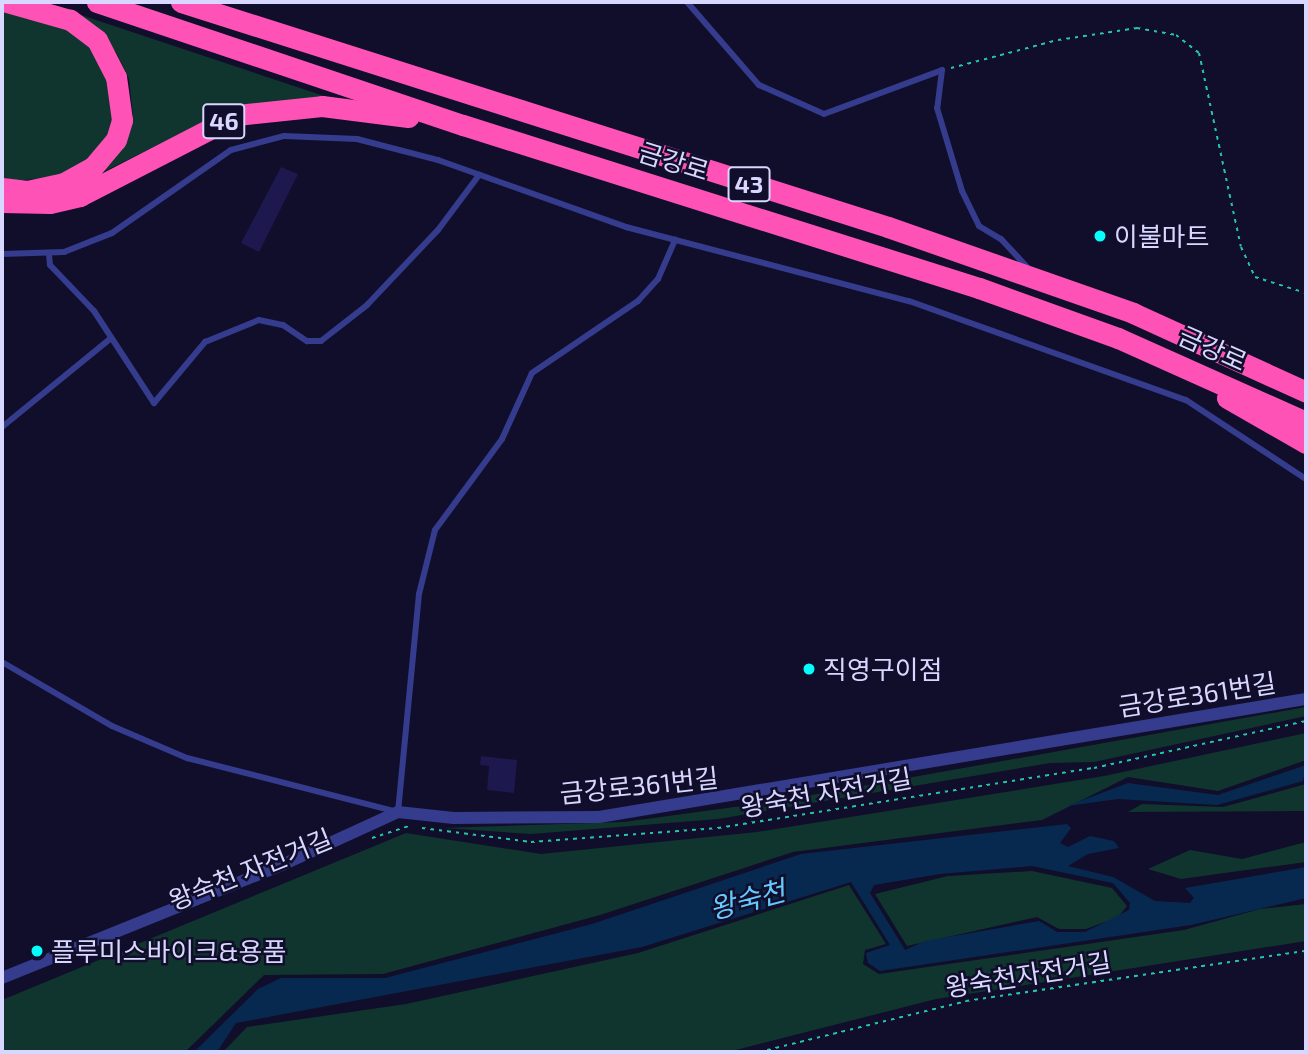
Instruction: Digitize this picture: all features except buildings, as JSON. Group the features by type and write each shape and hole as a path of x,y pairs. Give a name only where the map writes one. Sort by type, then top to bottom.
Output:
{"highway":[{"path":"2,188 27,191 64,183 93,167 116,140 122,120 116,77 97,40 70,20 7,2"},
{"name":"금강로","path":"97,2 463,125 806,231 1118,338 1306,422"},
{"name":"금강로","path":"181,2 888,227 1042,285 1133,313 1306,392"},
{"name":"46","path":"2,202 50,203 80,195 188,136 237,115 272,108 322,106 463,125"},
{"path":"1118,338 1306,443"},
{"path":"1216,349 1306,384"}],"street":[{"name":"금강로361번길","path":"398,812 454,818 599,817 1306,698"},
{"path":"2,978 282,865 398,812"}],"lane":[{"path":"687,2 759,85 824,114 942,70 937,108 968,203 979,226 1002,239 1042,285"},
{"path":"2,254 49,254 112,233 231,150 284,136 356,139 479,175 675,240 909,301 1186,400 1306,479"},
{"path":"49,254 50,265 94,311 154,403 205,341 259,320 283,325 306,341 321,341 367,305 438,230 479,175"},
{"path":"2,662 112,726 187,758 398,812 419,594 435,530 502,439 532,373 638,301 658,279 675,240"},
{"path":"2,427 111,338"}],"path":[{"path":"942,70 1058,40 1137,28 1176,35 1199,53 1241,247 1255,277 1306,293"},
{"name":"왕숙천 자전거길","path":"363,842 411,825 523,842 718,828 1094,768 1306,721"},
{"name":"왕숙천자전거길","path":"759,1052 966,1001 1306,951"}],"green space":[{"path":"2,2 75,29 105,60 118,106 103,149 69,175 16,181 2,177"},
{"path":"69,11 327,97 218,115 101,173 123,142 133,115 129,79 116,52"},
{"path":"1306,707 1306,716 1094,762 1050,763 718,819 531,834 444,828 624,822 778,801"},
{"path":"1306,733 1306,760 1218,791 1128,777 1042,820 793,852 600,915 383,974 264,975 185,1052 2,1052 2,1000 406,833 541,854 757,832 1104,776"},
{"path":"1306,784 1306,811 1128,812 1142,804 1223,807"},
{"path":"1306,842 1306,862 1181,879 1148,869 1190,850 1242,859"},
{"path":"1032,871 1112,888 1127,906 1118,917 1086,929 1059,929 1037,917 907,946 875,894 948,876"},
{"path":"849,885 886,944 865,950 863,964 879,974 1184,930 1260,909 1306,904 1306,941 936,999 728,1052 223,1052 247,1027 406,1004 638,953"}],"water":[{"path":"1306,765 1303,781 1217,805 1118,799 1067,806 1128,783 1218,795"},
{"name":"왕숙천","path":"1067,824 1071,828 1060,843 1068,847 1090,836 1114,841 1119,848 1088,854 1068,866 1113,877 1155,901 1190,903 1194,898 1185,888 1306,867 1306,898 1191,925 880,971 868,963 866,953 890,945 851,882 642,947 236,1023 217,1052 194,1052 258,989 281,978 385,978 592,924 801,854","holes":["1032,866 1113,883 1130,903 1129,910 1085,932 1057,932 1039,921 925,941 905,950 870,893 874,885 940,874"]}],"place":[{"name":"이불마트","path":"1100,236"},
{"name":"직영구이점","path":"809,669"},
{"name":"플루미스바이크&용품","path":"37,951"}]}
